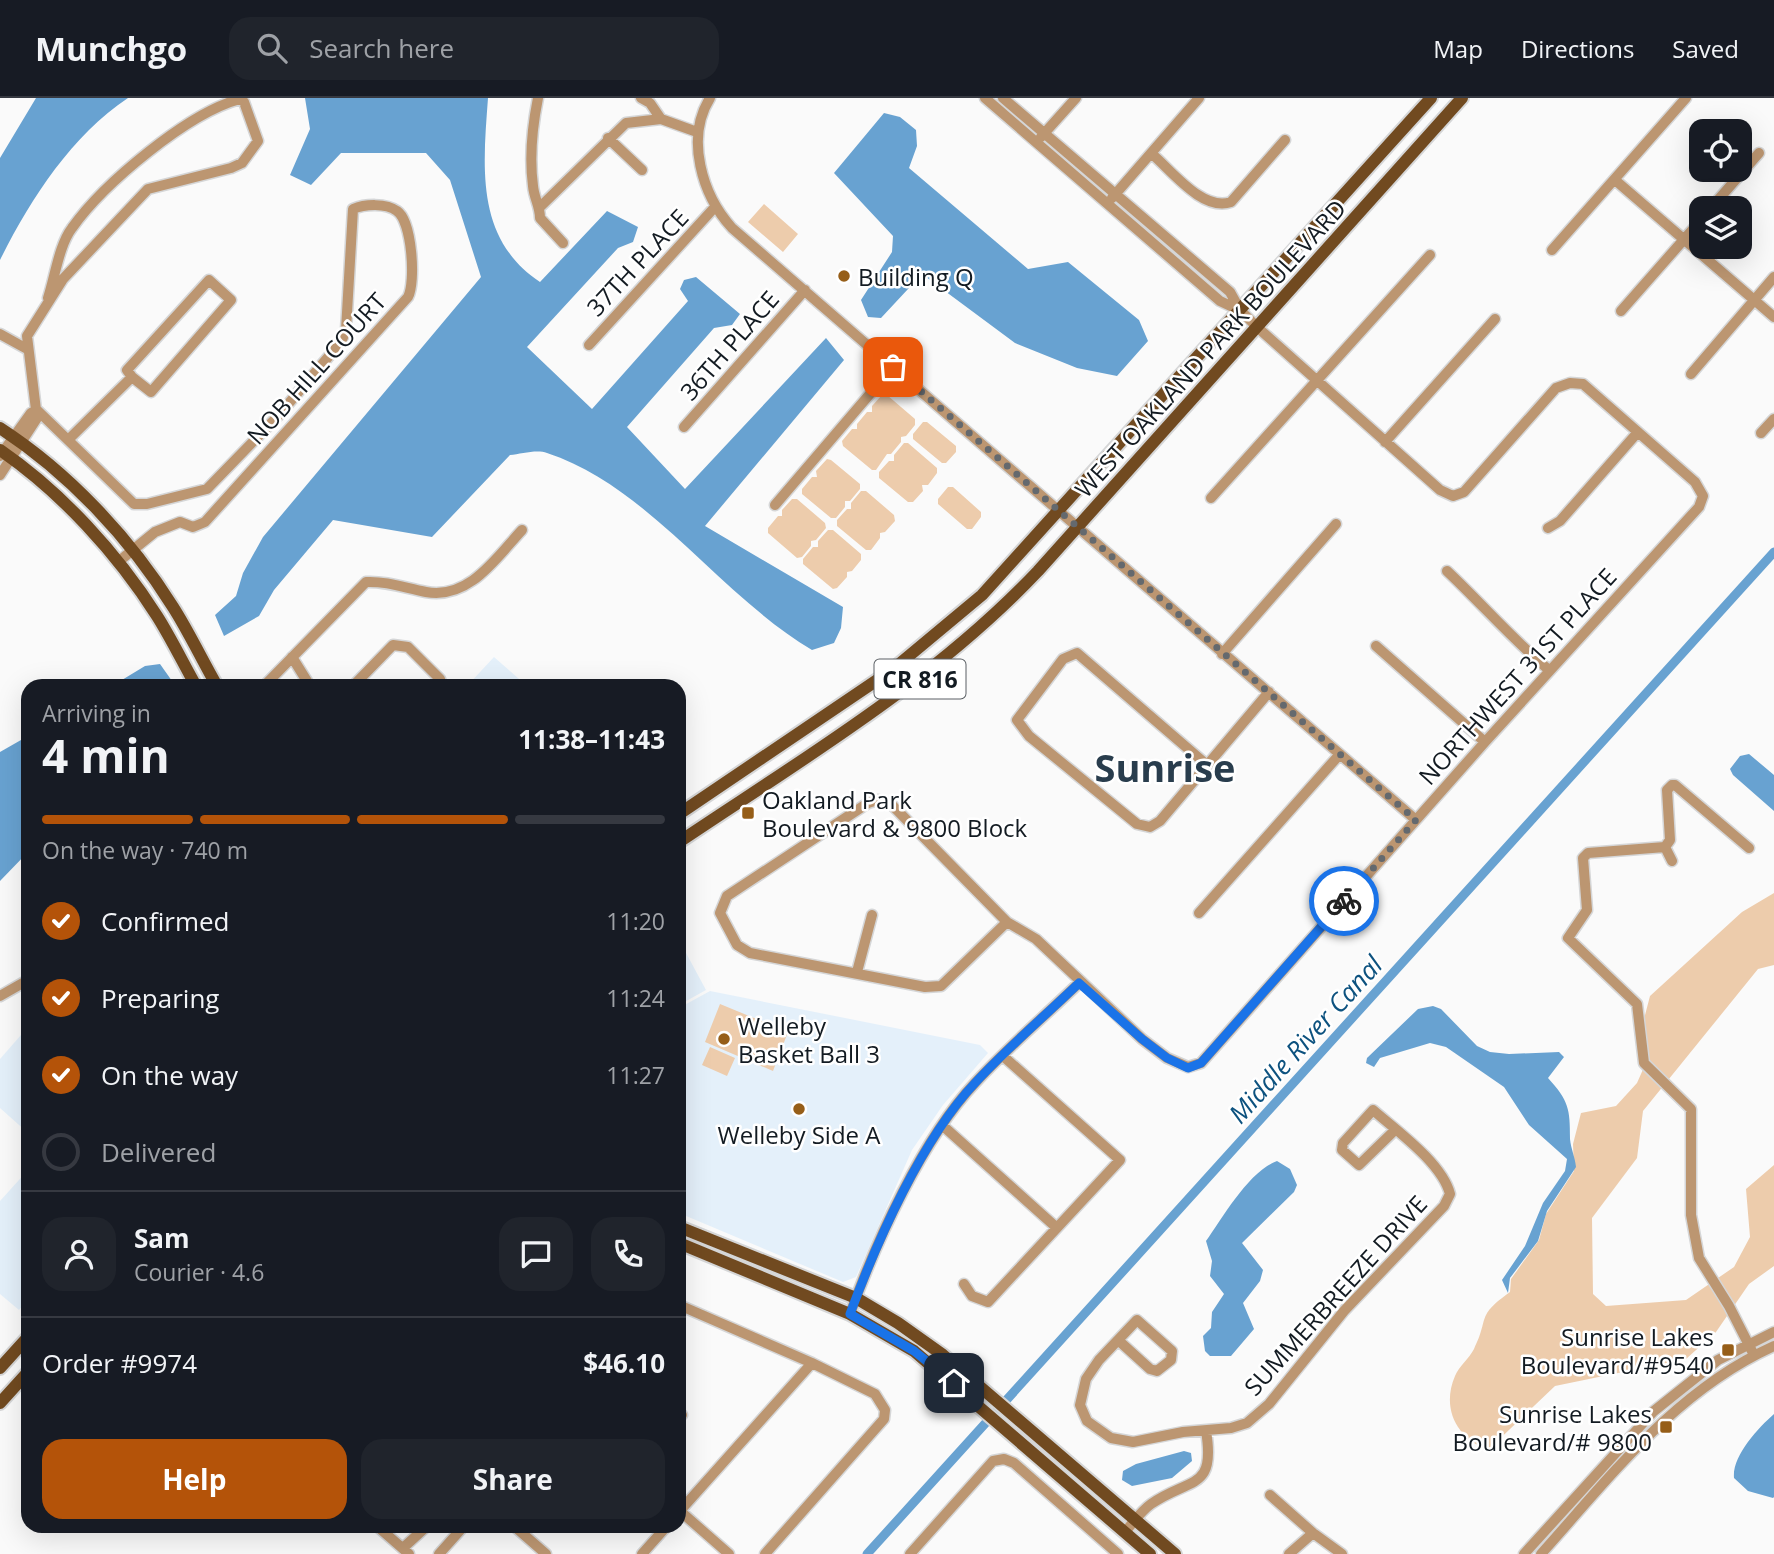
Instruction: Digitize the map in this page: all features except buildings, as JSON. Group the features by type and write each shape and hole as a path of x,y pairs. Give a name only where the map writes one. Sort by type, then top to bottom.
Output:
{"main road":[{"name":"WEST OAKLAND PARK BOULEVARD","path":"686,809 913,655 982,595 1431,98"},
{"name":"WEST OAKLAND PARK BOULEVARD","path":"686,837 886,703 942,662 1008,603 1462,98"},
{"path":"0,428 70,484 132,551 173,606 211,679"},
{"path":"4,454 57,497 118,562 157,616 192,679"},
{"path":"686,1229 856,1298 922,1340 1175,1554"},
{"path":"686,1247 850,1314 914,1351 1150,1554"},
{"path":"0,1368 21,1345"},
{"path":"0,1403 21,1380"}],"street":[{"path":"538,98 530,139 533,189 540,207 540,218 563,243"},
{"path":"641,98 650,103 661,119"},
{"path":"710,98 698,132 703,173 714,208 1222,654 1416,820"},
{"path":"985,98 1220,301 1240,310"},
{"path":"1003,98 1230,292 1240,310 1257,327 1440,490 1452,496 1464,492 1556,388 1570,383 1583,384 1638,432 1560,521 1548,528"},
{"path":"1036,142 1076,98"},
{"path":"1107,204 1199,98"},
{"path":"1552,250 1686,98"},
{"path":"0,475 4,454 18,440 31,413 37,410 27,336 48,299 70,230 121,172 219,105 240,100 244,102 258,141 242,163 148,188 48,299"},
{"path":"540,207 626,123 661,119 698,132"},
{"path":"608,138 642,170"},
{"path":"1152,154 1206,201 1221,206 1231,202 1285,140"},
{"path":"1721,196 1759,153"},
{"path":"1615,180 1774,317"},
{"name":"NOB HILL COURT","path":"37,410 70,438 134,504 147,504 207,489 278,416 341,342 346,330 354,209 364,204 396,209 402,216 412,266 413,287 408,297 205,522 193,527 180,522 155,532 118,562"},
{"name":"37TH PLACE","path":"589,345 714,208"},
{"path":"1621,311 1689,233"},
{"path":"1211,498 1430,255"},
{"path":"1691,374 1774,277"},
{"path":"209,280 231,300 151,392 132,377 127,370 209,280"},
{"name":"36TH PLACE","path":"684,428 805,290"},
{"path":"1385,442 1495,319"},
{"path":"0,334 27,349"},
{"path":"775,505 893,367"},
{"path":"70,438 132,377"},
{"path":"1761,433 1774,419"},
{"name":"NORTHWEST 31ST PLACE","path":"1079,983 1167,1058 1188,1068 1201,1063 1485,741 1699,507 1703,496 1695,482 1638,432"},
{"path":"1222,654 1336,524"},
{"path":"271,679 366,582 381,581 447,594 473,582 522,530"},
{"path":"1447,571 1493,614 1511,638 1549,670"},
{"path":"360,679 393,645 408,646 440,679"},
{"path":"1376,646 1485,741"},
{"path":"1207,765 1077,653 1063,659 1017,719 1029,736 1137,824 1150,827 1160,821 1269,692"},
{"path":"292,657 306,679"},
{"path":"1199,912 1340,754"},
{"path":"1665,848 1670,840 1667,790 1675,785 1749,848"},
{"path":"850,1314 902,1197 942,1125 974,1084 1079,983 1036,939 1007,922 891,804 878,800 868,803 727,896 722,903 720,913 742,950 925,987 942,986 1007,922"},
{"path":"1665,848 1672,861"},
{"path":"1665,848 1588,853 1583,858 1587,910 1567,938 1637,1004 1644,1063 1691,1110 1691,1216 1699,1258 1754,1355"},
{"path":"857,972 872,915"},
{"path":"0,996 21,984"},
{"path":"964,1284 972,1296 988,1301 1009,1282 1120,1160 1003,1056"},
{"name":"SUMMERBREEZE DRIVE","path":"1118,1340 1150,1369 1157,1371 1171,1360 1172,1351 1137,1320 1118,1340 1099,1360 1082,1388 1080,1405 1087,1421 1111,1438 1133,1442 1247,1423 1269,1404 1345,1311 1444,1206 1450,1194 1442,1174 1395,1130 1373,1110 1343,1143 1342,1150 1359,1165 1395,1130"},
{"path":"942,1125 1057,1228"},
{"path":"686,1308 812,1363 875,1394 885,1410 884,1419 765,1554"},
{"path":"1524,1554 1654,1410 1718,1360 1774,1332"},
{"path":"1542,1554 1661,1422 1696,1392 1754,1355 1774,1346"},
{"path":"686,1505 812,1363"},
{"path":"1125,1532 1150,1504 1196,1482 1204,1473 1209,1464 1206,1431"},
{"path":"910,1554 993,1461 1004,1459 1014,1463 1118,1554"},
{"path":"1270,1495 1312,1533 1342,1554"},
{"path":"686,1517 729,1554"},
{"path":"385,1533 406,1551 421,1533"},
{"path":"439,1554 458,1533"},
{"path":"522,1533 546,1554"},
{"path":"642,1554 661,1533"},
{"path":"1289,1554 1297,1550 1312,1533"}],"shaded area":[{"path":"764,204 798,234 783,252 748,222"},
{"path":"882,395 887,395 915,419 915,425 906,436 901,437 901,442 891,454 887,454 876,470 872,470 843,446 842,441 852,429 857,429 857,424 867,412 872,412 872,406"},
{"path":"923,422 927,422 956,446 956,452 946,463 942,463 913,439 913,434"},
{"path":"904,443 908,443 937,468 937,473 928,485 922,485 923,491 913,502 908,502 879,478 879,472 889,461 894,461 894,455"},
{"path":"827,459 860,484 860,489 850,501 845,501 845,507 836,518 831,518 802,494 802,489 812,477 817,477 816,471"},
{"path":"948,487 953,487 981,512 981,517 972,529 967,529 938,504 938,499"},
{"path":"861,491 866,491 894,515 895,521 885,532 880,533 880,538 871,550 866,550 837,526 837,520 847,509 851,509 851,503"},
{"path":"792,499 797,499 825,523 826,528 816,540 811,541 811,546 802,557 797,558 768,533 768,528 778,516 782,516 782,510"},
{"path":"828,530 833,530 861,554 861,560 852,571 847,572 847,577 837,588 833,589 803,564 803,559 813,547 818,547 818,541"},
{"path":"494,657 519,679 474,679"},
{"path":"1774,893 1774,965 1758,969 1643,1111 1637,1158 1592,1218 1593,1294 1606,1306 1686,1300 1734,1267 1750,1237 1746,1189 1774,1165 1774,1266 1749,1284 1716,1332 1686,1359 1555,1386 1488,1450 1477,1445 1460,1430 1455,1421 1451,1411 1451,1388 1457,1372 1474,1349 1487,1313 1510,1292 1511,1279 1539,1240 1546,1214 1574,1171 1573,1144 1581,1113 1616,1106 1637,1083 1649,1056 1644,1019 1650,996 1742,912"},
{"path":"686,953 706,990 686,1001"},
{"path":"710,991 980,1045 988,1053 943,1105 912,1150 856,1277 843,1282 686,1216 686,1004"},
{"path":"720,1004 788,1032 773,1071 705,1042"},
{"path":"21,1035 21,1127 0,1108 0,1059"},
{"path":"710,1047 735,1058 727,1076 702,1065"},
{"path":"21,1178 19,1310 0,1294 0,1201"}],"water":[{"path":"36,98 128,98 107,113 70,150 39,192 0,260 0,158"},
{"path":"305,98 488,98 485,175 494,223 504,245 519,265 540,282 607,211 638,227 633,242 618,248 527,347 592,409 688,301 680,289 684,280 696,277 740,314 732,325 714,328 627,427 685,489 826,338 844,360 705,526 843,607 841,628 834,643 812,650 746,601 652,516 619,490 584,469 539,451 510,455 432,537 333,520 274,590 259,616 224,636 215,615 236,596 243,573 263,537 481,277 450,180 426,153 341,153 311,185 290,175 310,129"},
{"path":"884,113 900,117 916,130 917,146 909,168 1028,269 1068,262 1139,320 1148,341 1117,376 1077,368 1015,343 922,274 881,318 868,317 861,300 892,252 893,236 834,173"},
{"path":"160,664 171,679 124,679 145,666"},
{"path":"21,740 21,859 0,881 0,752"},
{"path":"1749,754 1774,775 1774,811 1733,775 1730,769 1740,756"},
{"path":"1433,1006 1441,1009 1477,1046 1490,1052 1559,1052 1564,1057 1548,1078 1567,1106 1576,1167 1547,1211 1538,1241 1510,1278 1508,1293 1502,1280 1525,1246 1543,1203 1565,1171 1567,1159 1529,1125 1504,1087 1446,1047 1430,1043 1380,1058 1374,1067 1366,1063 1367,1058 1418,1009"},
{"path":"1277,1161 1290,1169 1297,1185 1294,1192 1242,1243 1263,1270 1260,1281 1243,1303 1254,1329 1231,1356 1210,1356 1205,1351 1203,1336 1211,1328 1212,1312 1224,1294 1210,1276 1212,1261 1206,1241 1247,1184 1256,1174"},
{"path":"1774,1414 1773,1498 1748,1491 1734,1478 1734,1470 1754,1435"},
{"path":"1184,1451 1191,1453 1192,1461 1172,1478 1132,1486 1122,1480 1123,1471 1136,1464"}],"waterway":[{"name":"Middle River Canal","path":"867,1554 1774,552"}],"way so far":[{"path":"893,367 1416,820 1344,901"}],"place":[{"name":"Building Q","path":"844,276"},
{"name":"Oakland Park Boulevard & 9800 Block","path":"748,813"},
{"name":"Welleby Basket Ball 3","path":"724,1039"},
{"name":"Welleby Side A","path":"799,1109"},
{"name":"Sunrise Lakes Boulevard/#9540","path":"1728,1350"},
{"name":"Sunrise Lakes Boulevard/# 9800","path":"1666,1427"}],"district":[{"name":"Sunrise","path":"1165,767"}],"route":[{"path":"954,1383 914,1351 850,1314 902,1197 942,1125 974,1084 1079,983 1167,1058 1188,1068 1201,1063 1344,901"}]}
